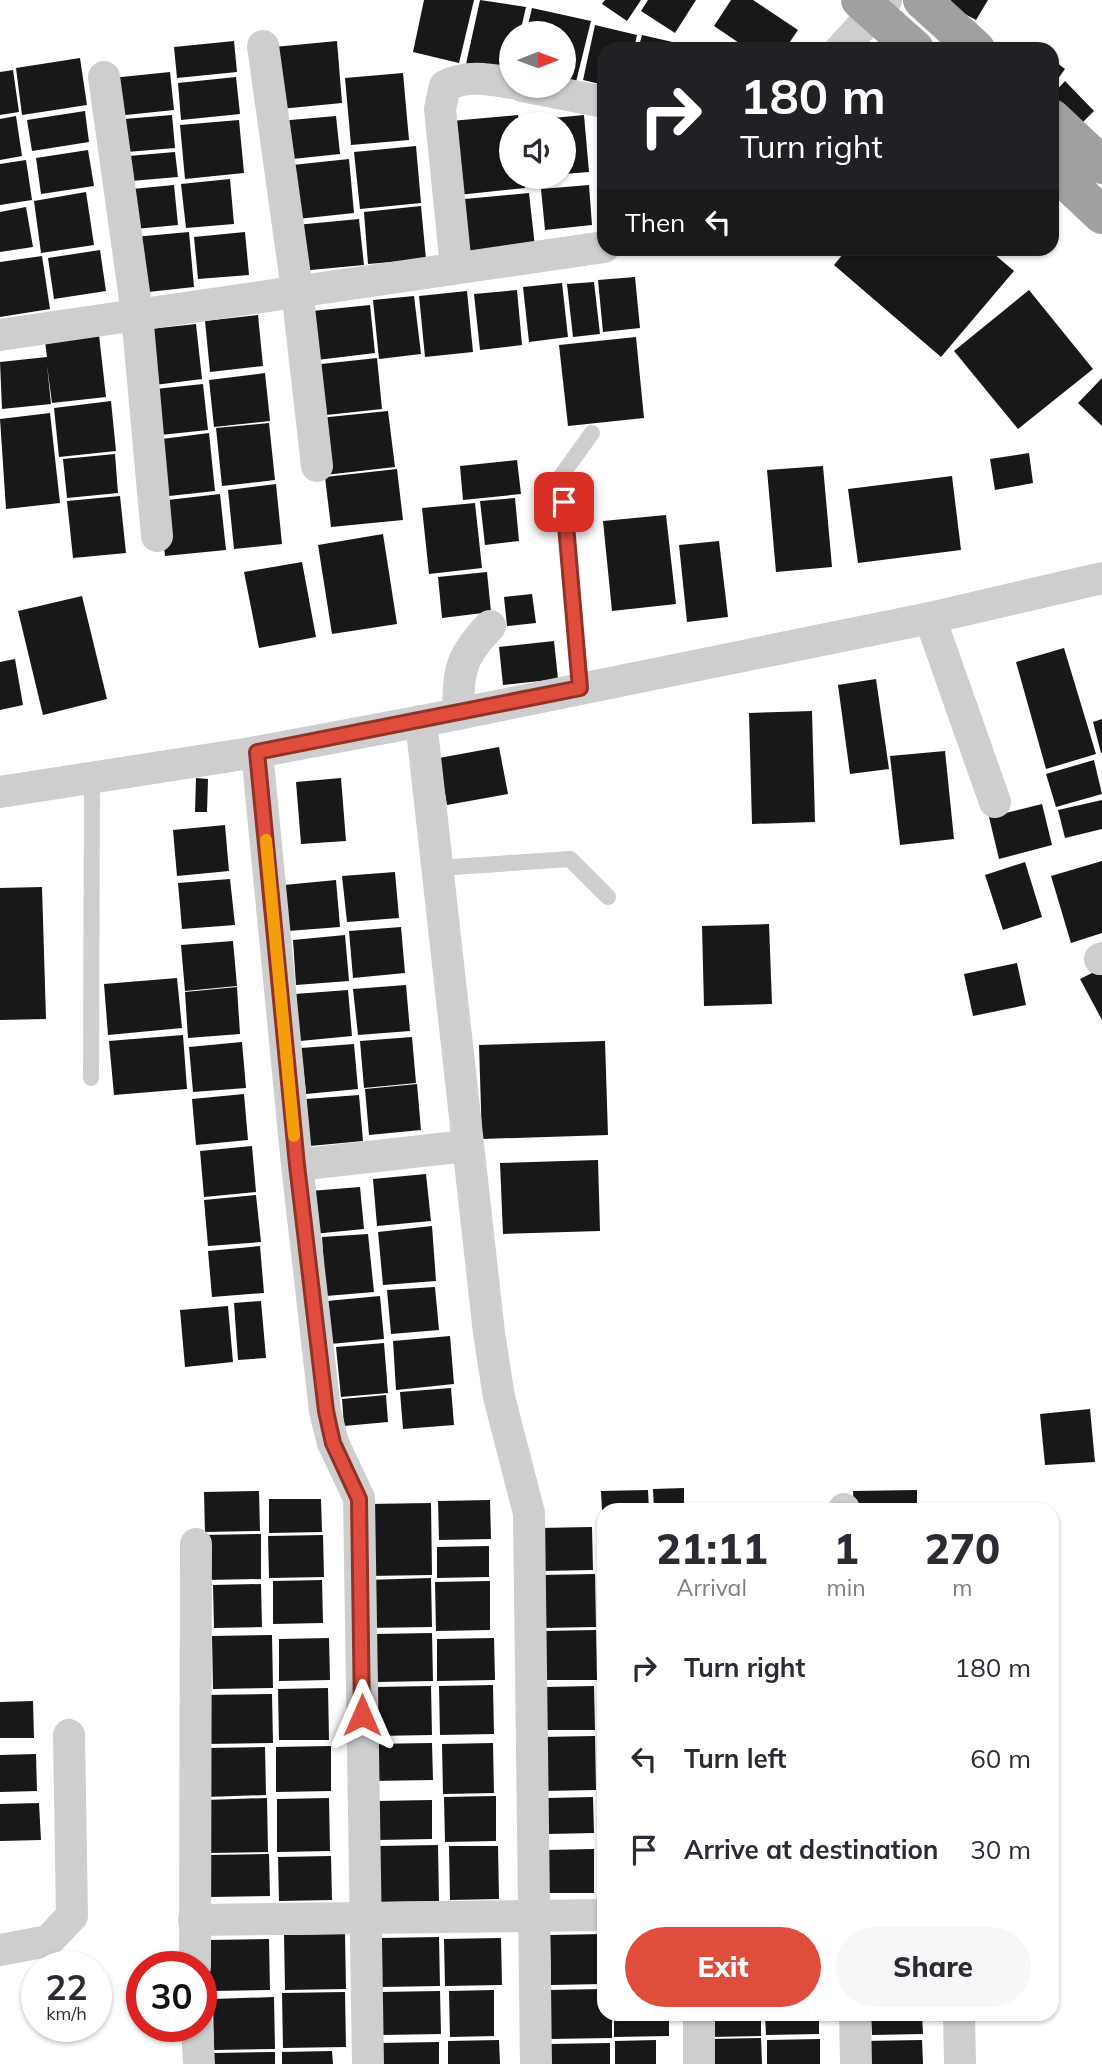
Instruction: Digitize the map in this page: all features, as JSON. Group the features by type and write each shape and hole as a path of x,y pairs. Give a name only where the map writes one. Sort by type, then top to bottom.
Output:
{"highway":[{"path":"922,0 968,42"},
{"path":"873,5 908,42"},
{"path":"1059,123 1096,150"},
{"path":"1059,175 1102,215"}],"street":[{"path":"846,42 873,5"},
{"path":"263,46 297,290 317,466"},
{"path":"104,77 137,314 158,537"},
{"path":"456,267 440,109 443,94 446,86 457,80 499,81"},
{"path":"576,97 597,101"},
{"path":"0,335 597,248"},
{"path":"0,792 257,752 458,714 930,618 1102,578"},
{"path":"930,618 995,802"},
{"path":"458,714 459,672 463,659 490,626"},
{"path":"421,721 439,868 447,973 466,1146 499,1397 529,1513 536,2064"},
{"path":"257,752 297,1165 326,1411 333,1443 359,1499 368,2064"},
{"path":"297,1165 466,1146"},
{"path":"195,1951 196,1544"},
{"path":"0,1950 48,1941 72,1916 69,1735"},
{"path":"194,1920 597,1915"},
{"path":"699,2021 699,2064"},
{"path":"855,2021 856,2064"},
{"path":"959,2021 960,2064"},
{"path":"198,2042 199,2064"}],"lane":[{"path":"580,688 561,476 592,433"},
{"path":"91,1078 92,779"},
{"path":"439,868 570,859 608,897"}],"building":[{"path":"424,0 474,0 459,63 413,52"},
{"path":"480,0 526,7 523,21 499,21 499,71 466,64"},
{"path":"605,0 641,0 627,21 602,4"},
{"path":"648,0 696,0 675,33 641,11"},
{"path":"731,0 753,0 798,30 790,42 738,42 714,26"},
{"path":"951,0 988,0 976,20 948,5"},
{"path":"532,8 591,21 576,82 576,21 529,21"},
{"path":"595,25 637,35 636,42 597,42 597,83 583,80"},
{"path":"642,35 673,42 640,42"},
{"path":"234,41 237,72 177,78 174,47"},
{"path":"337,41 342,103 280,109 274,47"},
{"path":"80,58 87,105 22,115 16,68"},
{"path":"1059,64 1065,69 1059,77"},
{"path":"13,70 19,112 0,115 0,72"},
{"path":"170,72 174,110 116,116 112,78"},
{"path":"403,73 409,140 351,145 345,78"},
{"path":"236,77 240,114 181,120 178,83"},
{"path":"1065,81 1094,111 1080,125 1059,102 1059,87"},
{"path":"85,111 89,142 32,151 27,120"},
{"path":"172,115 175,148 115,153 112,120"},
{"path":"584,115 589,172 576,173 576,116"},
{"path":"16,116 22,156 0,160 0,119"},
{"path":"336,116 340,154 283,160 279,121"},
{"path":"499,117 499,189 515,189 458,195 451,121"},
{"path":"239,120 244,173 185,179 180,125"},
{"path":"416,146 421,203 360,209 354,152"},
{"path":"88,150 94,186 41,194 36,158"},
{"path":"175,152 178,177 119,182 117,157"},
{"path":"349,159 354,213 288,220 283,166"},
{"path":"26,160 32,200 0,205 0,164"},
{"path":"230,179 234,224 186,228 181,184"},
{"path":"174,185 178,225 135,229 132,189"},
{"path":"589,185 592,225 545,230 541,189 576,189 576,186"},
{"path":"86,192 94,245 41,253 34,201"},
{"path":"529,193 535,247 459,254 454,200"},
{"path":"421,206 426,259 368,264 364,212"},
{"path":"26,207 33,247 0,252 0,212"},
{"path":"359,219 364,265 300,271 296,225"},
{"path":"189,232 194,287 139,293 134,237"},
{"path":"245,232 249,275 198,279 194,237"},
{"path":"100,250 106,291 54,299 48,258"},
{"path":"42,256 50,309 0,317 0,262"},
{"path":"841,256 996,256 1014,271 941,357 834,265"},
{"path":"635,277 640,328 603,332 598,280"},
{"path":"594,282 600,334 573,337 567,284"},
{"path":"562,283 568,337 529,342 523,287"},
{"path":"517,290 522,345 480,350 474,294"},
{"path":"1029,290 1093,369 1018,429 954,351"},
{"path":"467,291 473,352 425,357 419,296"},
{"path":"414,296 421,354 379,359 373,300"},
{"path":"370,305 375,353 317,360 312,311"},
{"path":"258,315 263,366 210,372 205,321"},
{"path":"196,324 202,379 147,386 141,330"},
{"path":"99,335 106,397 52,403 47,365 51,404 2,409 0,362 47,357 45,341"},
{"path":"636,337 644,418 568,426 559,345"},
{"path":"377,358 382,409 317,416 312,365"},
{"path":"265,373 270,421 214,427 209,380"},
{"path":"1102,378 1102,426 1078,403"},
{"path":"203,384 208,430 151,436 146,390"},
{"path":"111,401 116,451 59,457 54,408"},
{"path":"388,411 395,467 325,475 319,418"},
{"path":"50,413 60,503 6,509 0,419"},
{"path":"269,423 275,480 222,486 216,428"},
{"path":"209,433 215,491 160,497 154,440"},
{"path":"1029,453 1033,483 995,490 990,459"},
{"path":"115,454 118,493 67,498 63,459"},
{"path":"517,460 521,494 463,500 460,466"},
{"path":"823,466 832,567 776,572 767,470"},
{"path":"397,469 403,520 331,527 325,477"},
{"path":"952,476 961,550 858,563 848,489"},
{"path":"276,484 282,544 234,549 228,490"},
{"path":"220,494 226,550 165,556 159,501"},
{"path":"120,496 126,553 73,558 67,501"},
{"path":"515,498 519,541 485,545 480,501"},
{"path":"475,503 482,568 429,574 422,508"},
{"path":"666,515 676,604 612,611 603,521"},
{"path":"383,534 397,624 332,634 318,545"},
{"path":"719,541 728,617 687,622 679,545"},
{"path":"302,562 316,637 259,648 244,572"},
{"path":"487,572 491,612 442,618 438,577"},
{"path":"532,594 536,623 507,626 504,597"},
{"path":"82,596 107,699 43,715 18,611"},
{"path":"554,641 558,679 503,685 499,647"},
{"path":"1064,648 1096,754 1046,769 1016,662"},
{"path":"15,659 23,705 0,710 0,662"},
{"path":"876,679 889,769 850,774 838,685"},
{"path":"812,711 815,822 752,824 749,713"},
{"path":"1102,719 1102,753 1101,753 1093,722"},
{"path":"499,747 508,794 447,805 439,758"},
{"path":"945,751 954,839 900,845 890,756"},
{"path":"1094,760 1102,794 1056,807 1046,774"},
{"path":"196,778 208,779 207,812 195,812"},
{"path":"341,778 346,841 301,844 296,782"},
{"path":"1102,800 1102,829 1065,838 1058,810"},
{"path":"1042,804 1052,845 999,859 989,817"},
{"path":"225,825 229,871 177,876 173,830"},
{"path":"1102,861 1102,933 1071,943 1051,876"},
{"path":"1025,862 1042,917 1003,930 985,875"},
{"path":"395,872 399,918 347,922 342,876"},
{"path":"230,879 235,925 182,929 178,883"},
{"path":"336,880 340,927 288,931 284,885"},
{"path":"42,887 46,1019 0,1020 0,888"},
{"path":"769,924 772,1004 704,1006 702,926"},
{"path":"401,927 405,973 353,978 349,931"},
{"path":"345,935 349,981 296,985 293,940"},
{"path":"233,941 237,986 185,991 181,945"},
{"path":"1017,963 1026,1005 973,1016 964,974"},
{"path":"1102,968 1102,1020 1080,979"},
{"path":"177,978 182,1028 108,1035 104,984"},
{"path":"406,985 410,1031 358,1035 353,989"},
{"path":"237,987 240,1034 188,1038 185,992"},
{"path":"348,990 352,1036 300,1041 295,994"},
{"path":"183,1035 187,1089 114,1095 109,1041"},
{"path":"412,1037 416,1083 364,1088 360,1041"},
{"path":"605,1041 608,1135 482,1139 479,1045"},
{"path":"242,1042 246,1088 193,1092 189,1047"},
{"path":"354,1044 358,1089 306,1094 301,1048"},
{"path":"417,1084 421,1130 369,1135 365,1089"},
{"path":"244,1094 248,1140 196,1145 192,1099"},
{"path":"359,1095 363,1141 310,1146 306,1099"},
{"path":"252,1146 256,1192 204,1197 200,1151"},
{"path":"598,1160 600,1231 503,1234 500,1163"},
{"path":"426,1174 431,1221 377,1226 373,1179"},
{"path":"360,1187 364,1229 313,1234 310,1191"},
{"path":"256,1195 261,1242 208,1246 204,1200"},
{"path":"432,1226 436,1281 383,1285 378,1232"},
{"path":"368,1234 374,1292 326,1296 322,1237"},
{"path":"260,1246 264,1293 212,1297 208,1251"},
{"path":"435,1287 439,1330 391,1334 387,1290"},
{"path":"380,1296 384,1339 330,1344 327,1301"},
{"path":"261,1301 266,1358 238,1360 234,1303"},
{"path":"228,1306 233,1362 185,1367 180,1310"},
{"path":"450,1336 454,1384 396,1390 393,1341"},
{"path":"384,1343 388,1393 341,1397 336,1347"},
{"path":"451,1388 454,1425 403,1429 400,1392"},
{"path":"386,1395 388,1422 344,1426 342,1399"},
{"path":"1090,1409 1095,1462 1045,1465 1040,1414"},
{"path":"684,1488 684,1503 654,1503 653,1489"},
{"path":"648,1490 649,1503 602,1503 601,1491"},
{"path":"917,1490 917,1503 854,1503 853,1491"},
{"path":"259,1491 260,1531 205,1532 204,1492"},
{"path":"269,1499 321,1499 322,1532 269,1533"},
{"path":"490,1500 491,1539 439,1540 438,1501"},
{"path":"431,1503 432,1575 368,1576 367,1504"},
{"path":"592,1527 593,1570 540,1571 539,1528"},
{"path":"261,1534 261,1579 205,1580 204,1535"},
{"path":"323,1535 324,1577 269,1578 268,1536"},
{"path":"489,1546 489,1577 437,1578 437,1547"},
{"path":"595,1574 596,1627 542,1628 541,1575"},
{"path":"431,1578 432,1627 368,1628 367,1580"},
{"path":"322,1580 323,1623 273,1624 273,1581"},
{"path":"490,1581 490,1630 436,1631 435,1582"},
{"path":"261,1584 262,1627 214,1628 213,1585"},
{"path":"596,1630 597,1680 545,1680 544,1631"},
{"path":"432,1633 433,1681 377,1682 376,1634"},
{"path":"272,1635 273,1688 213,1689 212,1636"},
{"path":"329,1638 330,1680 279,1681 279,1639"},
{"path":"494,1638 495,1680 437,1681 437,1639"},
{"path":"493,1685 494,1734 440,1735 439,1686"},
{"path":"431,1686 432,1735 374,1736 373,1687"},
{"path":"594,1686 595,1730 545,1730 545,1687"},
{"path":"328,1688 329,1740 279,1740 278,1689"},
{"path":"272,1694 273,1743 205,1744 204,1695"},
{"path":"33,1701 34,1738 0,1738 0,1702"},
{"path":"595,1736 596,1790 541,1791 540,1737"},
{"path":"432,1743 433,1780 370,1781 370,1744"},
{"path":"493,1743 494,1793 443,1794 442,1744"},
{"path":"331,1746 331,1791 276,1792 276,1747"},
{"path":"265,1747 266,1795 206,1797 205,1748"},
{"path":"36,1754 37,1791 0,1792 0,1755"},
{"path":"496,1796 496,1841 445,1842 444,1797"},
{"path":"593,1797 594,1833 548,1834 548,1798"},
{"path":"267,1798 268,1852 206,1853 205,1800"},
{"path":"329,1798 330,1851 277,1852 277,1799"},
{"path":"432,1800 432,1839 377,1840 376,1801"},
{"path":"39,1803 41,1840 0,1841 0,1804"},
{"path":"438,1845 439,1901 380,1902 379,1846"},
{"path":"449,1846 498,1846 499,1899 450,1900"},
{"path":"594,1849 594,1893 545,1893 545,1850"},
{"path":"269,1854 270,1896 209,1897 208,1855"},
{"path":"331,1856 332,1900 279,1901 278,1857"},
{"path":"345,1934 346,1989 285,1990 284,1935"},
{"path":"597,1934 597,1984 551,1985 550,1935"},
{"path":"439,1937 440,1986 381,1987 380,1938"},
{"path":"501,1938 502,1985 445,1986 444,1939"},
{"path":"269,1939 270,1990 217,1991 217,1951 209,1951 209,1940"},
{"path":"597,1989 597,2021 612,2021 612,2038 548,2039 547,1990"},
{"path":"494,1990 494,2036 450,2037 449,1991"},
{"path":"440,1991 441,2034 381,2035 380,1992"},
{"path":"345,1992 346,2047 283,2048 282,1993"},
{"path":"274,1997 275,2049 214,2050 214,2042 217,2042 217,1999"},
{"path":"614,2021 669,2021 669,2036 614,2037"},
{"path":"709,2021 761,2021 761,2036 710,2037"},
{"path":"765,2021 819,2021 819,2034 766,2035"},
{"path":"871,2021 922,2021 923,2034 872,2035"},
{"path":"761,2038 762,2064 710,2064 710,2039"},
{"path":"820,2039 820,2064 767,2064 767,2040"},
{"path":"499,2040 500,2064 448,2064 448,2041"},
{"path":"656,2040 656,2064 615,2064 615,2041"},
{"path":"922,2040 923,2064 863,2064 863,2041"},
{"path":"439,2042 439,2064 379,2064 379,2043"},
{"path":"610,2043 610,2064 549,2064 549,2044"},
{"path":"332,2051 333,2064 282,2064 282,2052"},
{"path":"275,2052 275,2064 214,2064 214,2053"}],"slow traffic":[{"path":"266,840 294,1136"}],"route":[{"path":"362,1715 362,1540 359,1499 356,1487 333,1443 326,1411 297,1165 257,752 580,688 564,502"}]}
